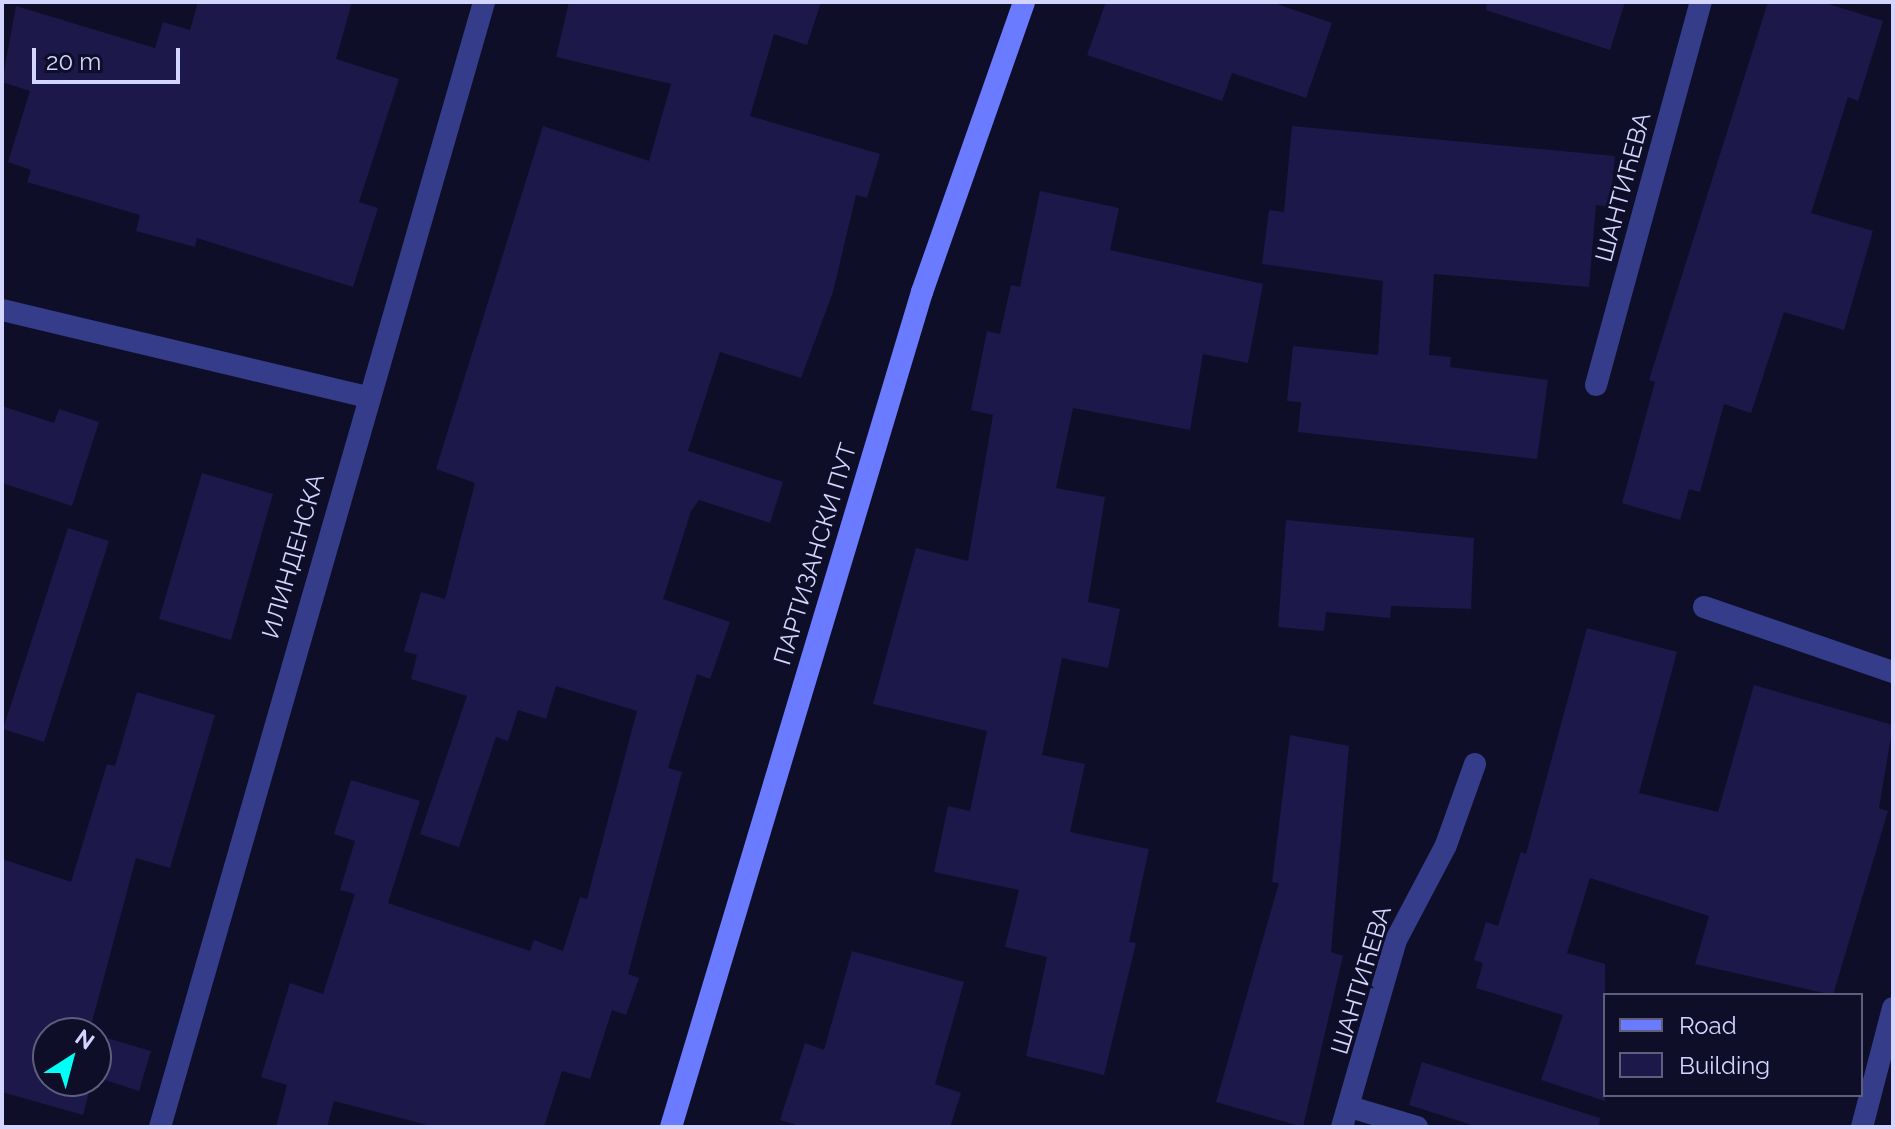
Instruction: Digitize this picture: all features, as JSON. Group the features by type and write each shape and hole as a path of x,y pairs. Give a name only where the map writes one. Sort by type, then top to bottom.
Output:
{"main road":[{"name":"ПАРТИЗАНСКИ ПУТ","path":"671,1127 922,292 1024,2"}],"street":[{"name":"ИЛИНДЕНСКА","path":"160,1127 367,397 484,2"},
{"name":"ШАНТИЋЕВА","path":"1596,385 1701,2"},
{"path":"2,310 367,397"},
{"path":"1704,607 1893,672"},
{"name":"ШАНТИЋЕВА","path":"1346,1117 1396,940 1446,845 1475,764"},
{"path":"1862,1127 1893,1008"},
{"path":"1346,1117 1417,1127"}],"building":[{"path":"198,2 352,2 336,59 399,79 359,202 378,208 353,287 197,238 195,247 136,231 140,215 27,182 31,170 8,162 30,91 2,82 16,6 155,48 163,22 190,30"},
{"path":"569,2 821,2 807,45 774,34 750,116 880,154 867,198 856,195 833,292 801,378 720,352 688,451 783,482 770,523 699,500 691,511 663,599 730,622 710,679 697,674 668,768 682,772 628,974 639,978 626,1015 612,1010 590,1079 562,1071 544,1127 435,1127 334,1101 327,1127 276,1127 287,1085 261,1077 290,983 323,994 355,894 340,890 355,841 334,834 351,780 420,801 388,903 530,951 534,940 563,951 580,897 587,899 637,711 556,686 546,719 518,710 508,741 496,737 459,847 420,834 467,696 411,679 417,655 404,651 421,592 445,599 475,483 436,469 543,126 649,161 671,84 556,57"},
{"path":"1106,2 1271,2 1332,23 1306,98 1232,73 1222,101 1087,55"},
{"path":"1487,2 1625,2 1610,50 1486,10"},
{"path":"1768,2 1822,2 1883,21 1858,101 1848,97 1811,213 1873,231 1844,330 1784,312 1751,413 1724,404 1700,492 1689,489 1680,520 1622,503 1655,382 1649,380"},
{"path":"1292,126 1615,156 1610,207 1596,205 1589,287 1434,274 1429,355 1451,357 1450,367 1548,380 1537,459 1298,432 1301,402 1287,401 1293,346 1378,355 1383,281 1262,264 1269,210 1284,212"},
{"path":"1040,191 1119,208 1110,250 1263,284 1248,363 1203,354 1190,430 1073,408 1056,488 1105,497 1088,602 1120,609 1108,668 1062,658 1042,755 1085,764 1070,832 1149,849 1129,942 1136,943 1104,1075 1026,1056 1047,957 1005,947 1019,890 934,872 948,806 970,811 987,731 873,704 916,548 968,561 993,415 971,410 987,331 1000,334 1011,285 1020,287"},
{"path":"2,406 54,423 59,409 99,422 72,506 2,483"},
{"path":"202,473 273,494 231,640 159,619"},
{"path":"1286,520 1474,538 1471,609 1391,606 1390,618 1326,612 1324,631 1278,627"},
{"path":"68,528 109,541 44,742 3,729"},
{"path":"1587,628 1677,652 1639,793 1718,812 1754,685 1893,725 1879,808 1888,811 1834,993 1695,964 1709,916 1590,878 1567,953 1605,964 1605,1101 1541,1080 1563,1015 1476,988 1483,963 1474,960 1486,922 1498,926 1521,852 1526,854"},
{"path":"137,692 215,715 170,868 136,858 93,1017 32,1017 32,1097 88,1097 83,1115 2,1092 2,859 71,882 107,764 115,766"},
{"path":"1290,735 1349,746 1331,952 1343,956 1303,1127 1216,1102 1279,883 1272,882"},
{"path":"852,951 964,982 935,1084 961,1093 950,1127 803,1127 780,1120 805,1043 824,1050"},
{"path":"112,1040 151,1051 139,1091 112,1082"},
{"path":"1422,1062 1600,1118 1599,1127 1478,1127 1409,1105"}]}
